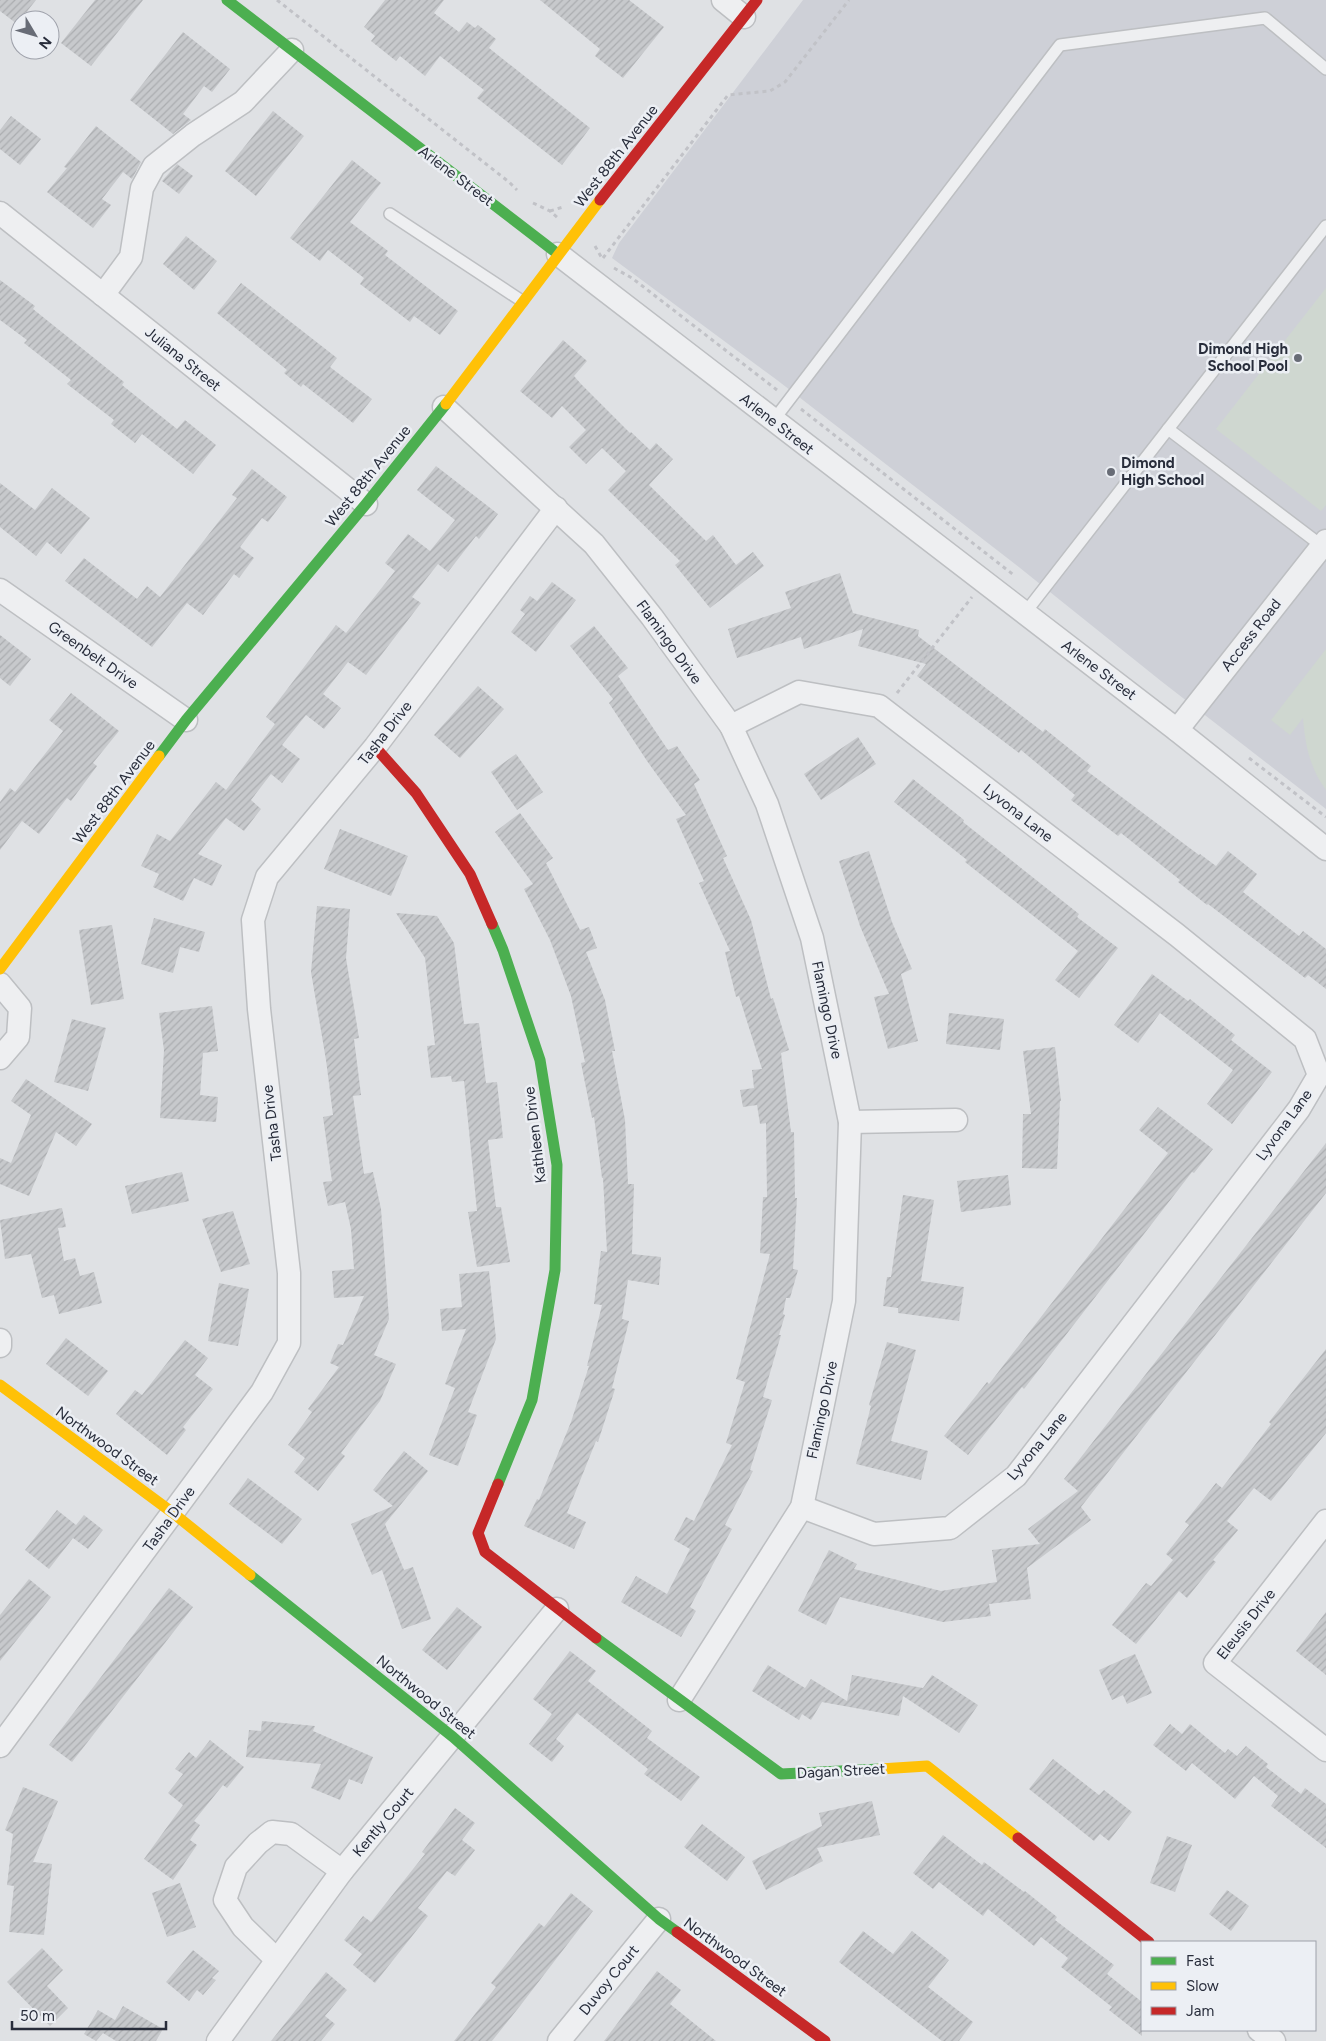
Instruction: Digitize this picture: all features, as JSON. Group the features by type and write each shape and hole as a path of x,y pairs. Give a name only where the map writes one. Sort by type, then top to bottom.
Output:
{"street":[{"name":"Arlene Street","path":"227,0 1177,730 1326,849"},
{"path":"723,0 751,8"},
{"name":"West 88th Avenue","path":"0,969 186,720 366,504 444,406 558,254 751,8"},
{"path":"103,295 131,257 142,188 154,166 192,135 243,102 292,50"},
{"name":"Juliana Street","path":"0,213 366,504"},
{"name":"Flamingo Drive","path":"444,406 594,544 652,617 730,726 767,804 812,938 850,1122 844,1301 802,1507 679,1700"},
{"name":"Tasha Drive","path":"0,1746 262,1392 289,1343 289,1273 259,1009 253,920 267,877 375,747 556,508"},
{"name":"Access Road","path":"1177,730 1324,544"},
{"name":"Greenbelt Drive","path":"0,590 186,720"},
{"name":"Lyvona Lane","path":"730,726 799,692 879,706 1177,935 1305,1040 1319,1075 1299,1109 1016,1476 950,1528 874,1534 802,1507"},
{"name":"Kathleen Drive","path":"375,747 416,793 470,874 503,950 540,1060 557,1166 555,1270 532,1400 478,1533 485,1552"},
{"path":"0,984 20,1008 18,1037 0,1058"},
{"path":"850,1122 956,1120"},
{"path":"0,1340 0,1346"},
{"name":"Northwood Street","path":"0,1385 173,1513 453,1738 659,1919 825,2041"},
{"name":"Eleusis Drive","path":"1326,1521 1215,1663 1326,1750"},
{"name":"Dagan Street","path":"485,1552 557,1609 781,1774 927,1766 1148,1941"},
{"name":"Kently Court","path":"218,2041 342,1871 557,1609"},
{"path":"276,1959 243,1928 225,1900 236,1867 258,1843 272,1832 291,1834 342,1871"},
{"name":"Duvoy Court","path":"559,2041 659,1919"}],"lane":[{"path":"773,421 1060,45 1265,18 1326,69"},
{"path":"390,214 522,301"},
{"path":"1024,613 1326,226"},
{"path":"1168,429 1324,544"}],"path":[{"path":"277,0 509,182 521,194"},
{"path":"849,0 785,82 770,90 728,96 602,259 632,278 1039,594"},
{"path":"527,201 550,211"},
{"path":"884,710 972,597"},
{"path":"1242,752 1326,817"}],"shaded area":[{"name":"Dimond High School","path":"803,0 1326,0 1326,809 1161,681 1015,564 777,380 612,258 619,243"},
{"name":"Dimond High School Pool","path":"1326,288 1326,505 1321,511 1216,429"},
{"path":"1326,649 1326,790 1316,774 1309,756 1303,718 1290,735 1271,720"}],"building":[{"path":"0,0 36,0 28,10 10,10 10,19 0,11"},
{"path":"95,0 143,0 91,66 61,43"},
{"path":"385,0 444,0 434,13 459,32 467,22 475,28 478,25 496,39 489,48 590,128 562,165 477,98 484,90 440,56 425,76 400,56 396,61 371,41 375,36 364,27"},
{"path":"540,0 629,0 664,27 623,78 595,56 600,49"},
{"path":"183,32 230,69 212,92 204,86 183,114 191,120 173,134 130,100"},
{"path":"273,111 304,136 256,196 225,171"},
{"path":"11,116 41,139 20,165 0,149 0,130"},
{"path":"96,126 141,162 132,179 123,172 102,199 111,205 93,228 47,192 67,168 64,167"},
{"path":"352,160 381,183 350,222 388,251 385,255 458,311 440,335 414,316 410,322 360,284 364,278 328,250 320,261 290,238"},
{"path":"177,164 193,176 179,194 162,181"},
{"path":"186,236 217,261 194,290 163,264"},
{"path":"0,280 35,306 33,309 124,382 122,385 177,429 185,420 216,445 193,474 142,434 135,443 111,424 114,420 67,384 71,380 24,343 27,340 0,320"},
{"path":"241,283 337,358 330,367 372,399 353,423 303,384 301,387 284,373 287,370 217,313"},
{"path":"563,340 587,361 574,376 581,384 630,433 650,450 656,443 673,459 649,485 706,541 713,535 736,565 753,552 764,566 710,608 675,565 680,561 608,490 626,471 602,448 586,464 569,447 586,430 562,406 552,418 520,391"},
{"path":"436,466 498,514 479,539 476,536 448,572 438,564 412,597 421,603 366,675 348,662 323,694 341,708 324,729 306,715 282,745 300,759 282,783 271,774 251,800 261,809 244,831 226,818 198,854 222,865 212,886 194,878 183,901 153,887 159,874 141,866 157,834 170,841 216,782 226,790 275,724 266,717 336,625 346,633 395,571 385,563 408,534 430,551 455,520 417,490"},
{"path":"252,469 287,497 268,522 262,518 240,547 254,558 239,578 234,574 203,615 187,603 152,647 65,581 84,558 137,599 147,586 160,597 237,498 232,495"},
{"path":"0,483 35,510 52,488 90,518 61,554 47,542 36,556 0,527"},
{"path":"840,573 853,613 919,630 918,636 1043,732 1045,729 1091,766 1087,771 1199,855 1216,866 1228,851 1257,874 1243,892 1299,936 1303,931 1326,949 1326,989 1308,975 1305,978 1207,905 1178,882 1180,880 1121,833 1118,836 1071,800 1075,795 1021,750 1019,753 917,676 926,664 858,646 863,629 804,649 801,637 737,658 728,629 791,608 785,592"},
{"path":"552,582 576,600 536,652 511,632 525,614 520,610 530,596 537,601"},
{"path":"594,626 628,668 618,676 668,750 677,746 700,780 694,784 727,856 723,858 751,920 771,999 773,998 789,1050 781,1053 791,1132 794,1132 795,1198 797,1198 793,1269 798,1270 790,1298 786,1298 783,1314 785,1315 779,1335 781,1335 763,1397 772,1400 750,1470 753,1471 725,1525 732,1529 690,1607 696,1611 681,1637 621,1602 636,1576 667,1594 690,1549 674,1540 686,1517 694,1521 732,1445 726,1443 745,1382 736,1379 770,1254 760,1253 763,1197 767,1197 766,1123 760,1124 757,1105 743,1107 740,1090 754,1088 752,1070 762,1069 739,996 736,997 725,952 730,951 699,883 704,881 676,819 686,815 647,761 609,703 613,699 570,646"},
{"path":"0,635 31,659 10,686 0,678"},
{"path":"478,686 504,709 460,758 434,735"},
{"path":"71,693 119,731 93,763 97,766 71,801 67,798 39,834 22,821 0,850 0,802 10,788 15,792 63,731 49,720"},
{"path":"858,737 876,764 821,800 804,774"},
{"path":"516,754 543,792 517,810 491,772"},
{"path":"913,779 964,820 963,822 1079,914 1077,917 1118,948 1079,998 1055,980 1078,951 965,862 967,860 894,802"},
{"path":"520,813 553,858 546,863 580,930 589,927 597,948 586,952 605,1000 615,1051 612,1051 625,1120 628,1184 634,1184 632,1254 661,1257 659,1285 628,1280 622,1319 629,1321 612,1388 615,1389 598,1442 596,1441 567,1513 586,1522 574,1549 524,1526 537,1499 539,1500 571,1422 589,1366 587,1366 602,1305 594,1304 601,1251 607,1252 603,1178 594,1117 592,1118 581,1063 585,1062 571,996 550,940 524,889 533,884 495,832"},
{"path":"340,829 408,856 391,896 324,869"},
{"path":"869,851 892,922 912,969 901,974 918,1041 888,1049 874,997 889,994 860,926 839,861"},
{"path":"317,906 350,909 346,958 359,1038 354,1039 361,1095 353,1096 364,1174 373,1172 381,1209 389,1319 374,1355 396,1364 380,1401 341,1453 345,1456 318,1491 294,1472 305,1458 288,1445 312,1412 308,1409 339,1367 330,1363 338,1344 343,1345 364,1296 334,1298 332,1271 354,1269 351,1229 345,1202 328,1206 323,1182 332,1181 323,1117 333,1115 311,972"},
{"path":"396,913 437,916 454,943 464,1024 479,1023 486,1083 497,1082 503,1138 488,1140 496,1207 501,1207 510,1262 477,1267 468,1212 477,1211 464,1081 452,1082 451,1076 431,1078 427,1046 435,1045 425,958"},
{"path":"154,918 205,932 199,952 180,947 173,973 141,964"},
{"path":"112,925 124,999 91,1005 79,930"},
{"path":"1152,974 1188,1001 1190,999 1235,1035 1231,1040 1272,1072 1232,1124 1207,1104 1233,1070 1160,1013 1138,1043 1114,1025"},
{"path":"212,1006 218,1051 203,1053 200,1095 218,1097 216,1122 160,1118 164,1050 159,1013"},
{"path":"949,1013 1004,1019 1000,1050 946,1044"},
{"path":"72,1019 106,1028 88,1091 54,1082"},
{"path":"1055,1047 1061,1101 1057,1169 1022,1168 1023,1114 1031,1114 1023,1051"},
{"path":"26,1079 92,1124 76,1146 56,1132 29,1196 0,1184 0,1158 11,1163 31,1115 11,1101"},
{"path":"1158,1107 1213,1149 1194,1173 1192,1172 1024,1389 1022,1387 968,1455 944,1436 987,1382 989,1384 1168,1153 1139,1130"},
{"path":"1326,1143 1326,1193 1081,1507 1091,1520 1027,1568 1031,1599 989,1604 991,1616 943,1622 840,1597 826,1625 798,1611 829,1550 857,1564 854,1569 941,1591 997,1582 992,1550 1040,1544 1028,1529 1078,1491 1064,1479"},
{"path":"182,1172 189,1201 132,1214 125,1186"},
{"path":"1008,1175 1011,1205 961,1212 957,1181"},
{"path":"903,1195 934,1200 921,1281 964,1287 959,1321 898,1313 898,1308 883,1306 887,1277 891,1277"},
{"path":"62,1208 66,1227 58,1228 64,1261 75,1258 80,1276 94,1272 102,1303 59,1314 54,1295 42,1298 31,1254 5,1259 0,1220"},
{"path":"233,1211 250,1264 221,1272 202,1219"},
{"path":"489,1271 496,1339 468,1412 477,1415 458,1466 429,1455 455,1388 445,1384 466,1329 442,1331 440,1309 462,1307 459,1274"},
{"path":"219,1283 249,1289 238,1346 208,1341"},
{"path":"66,1338 108,1371 88,1396 46,1364"},
{"path":"185,1340 208,1358 195,1375 213,1389 183,1427 186,1430 167,1455 116,1414 135,1390 142,1395"},
{"path":"887,1342 916,1350 891,1441 928,1451 921,1480 856,1464 871,1406 869,1405"},
{"path":"1326,1349 1326,1433 1271,1501 1254,1488 1227,1521 1238,1530 1213,1560 1216,1562 1187,1598 1179,1591 1136,1644 1112,1625 1146,1583 1151,1586 1173,1560 1166,1554 1189,1525 1185,1522 1216,1483 1222,1488 1271,1424 1269,1422"},
{"path":"404,1451 428,1471 385,1524 404,1570 413,1567 431,1619 402,1629 382,1570 372,1575 351,1524 393,1506 373,1490"},
{"path":"248,1478 302,1519 282,1544 229,1504"},
{"path":"57,1510 76,1525 84,1515 103,1530 88,1549 73,1538 49,1569 25,1550"},
{"path":"29,1579 51,1597 0,1661 0,1615"},
{"path":"169,1588 193,1607 72,1762 49,1745"},
{"path":"457,1607 482,1627 447,1670 422,1650"},
{"path":"1326,1612 1326,1675 1296,1651"},
{"path":"570,1651 596,1671 588,1681 652,1731 647,1738 700,1777 681,1801 644,1774 648,1769 577,1713 556,1739 564,1746 552,1762 529,1744 552,1714 533,1699"},
{"path":"1135,1654 1152,1693 1127,1704 1123,1695 1112,1700 1099,1670"},
{"path":"768,1665 805,1688 811,1679 847,1701 852,1675 923,1688 932,1675 978,1705 959,1733 903,1696 899,1716 822,1702 811,1720 802,1714 799,1720 752,1691"},
{"path":"262,1721 315,1726 313,1731 373,1757 362,1784 349,1779 340,1800 311,1788 321,1764 246,1757 249,1730 261,1731"},
{"path":"1170,1724 1182,1734 1190,1724 1225,1753 1228,1749 1237,1756 1246,1746 1268,1764 1266,1767 1301,1794 1305,1788 1326,1804 1326,1848 1271,1806 1278,1796 1254,1776 1235,1799 1192,1763 1186,1771 1153,1745"},
{"path":"210,1740 244,1767 227,1788 223,1785 194,1821 200,1825 190,1840 197,1845 173,1880 144,1859 183,1805 168,1793 183,1774 175,1769 189,1752 196,1758"},
{"path":"1053,1759 1099,1795 1104,1790 1132,1812 1109,1841 1100,1834 1094,1841 1029,1789"},
{"path":"23,1787 58,1801 33,1862 52,1864 44,1935 9,1932 14,1886 7,1885 13,1834 5,1830"},
{"path":"872,1801 880,1835 817,1848 823,1861 766,1890 752,1861 822,1826 819,1813"},
{"path":"455,1808 475,1823 462,1840 475,1850 455,1876 447,1871 418,1908 428,1916 375,1983 353,1965 362,1954 344,1940 363,1916 371,1922 425,1854 422,1852"},
{"path":"702,1824 745,1857 727,1881 684,1847"},
{"path":"943,1835 982,1865 984,1862 1025,1891 1057,1917 1055,1920 1114,1965 1107,1974 1141,2001 1142,2036 1109,2010 1112,2007 1061,1967 1068,1958 1041,1937 1034,1946 988,1909 983,1916 939,1882 933,1889 913,1873"},
{"path":"1167,1836 1192,1845 1175,1892 1150,1883"},
{"path":"180,1883 196,1927 167,1937 152,1893"},
{"path":"1227,1890 1249,1906 1231,1931 1209,1914"},
{"path":"571,1893 593,1911 520,2006 492,2041 454,2041 496,1987 491,1983 539,1923 544,1927"},
{"path":"863,1931 893,1954 912,1931 949,1960 928,1987 973,2022 959,2041 942,2041 839,1962"},
{"path":"42,1948 63,1970 47,1986 68,2008 50,2026 7,1982"},
{"path":"193,1950 219,1971 212,1978 216,1980 203,1995 197,1990 189,2001 166,1982"},
{"path":"657,1971 681,1990 670,2004 716,2041 604,2041"},
{"path":"326,1972 347,1990 325,2016 335,2024 321,2041 271,2041"},
{"path":"123,2006 163,2029 156,2041 116,2041 103,2033 96,2041 84,2034 98,2010 115,2020"}],"traffic: fast":[{"path":"227,0 558,254"},
{"path":"159,756 186,720 366,504 446,404"},
{"path":"492,924 503,950 540,1060 557,1165 555,1270 532,1400 498,1484"},
{"path":"250,1575 453,1737 659,1919 677,1932"},
{"path":"596,1638 781,1774 880,1769"}],"traffic: slow":[{"path":"446,404 600,200"},
{"path":"0,969 159,756"},
{"path":"0,1385 173,1513 250,1575"},
{"path":"880,1769 927,1766 1018,1838"}],"traffic: jam":[{"path":"600,200 757,0"},
{"path":"375,747 416,793 470,874 492,924"},
{"path":"498,1484 478,1533 485,1552 596,1638"},
{"path":"1018,1838 1148,1941"},
{"path":"677,1932 825,2041"}],"place":[{"name":"Dimond High School Pool","path":"1298,358"},
{"name":"Dimond High School","path":"1111,472"}]}
